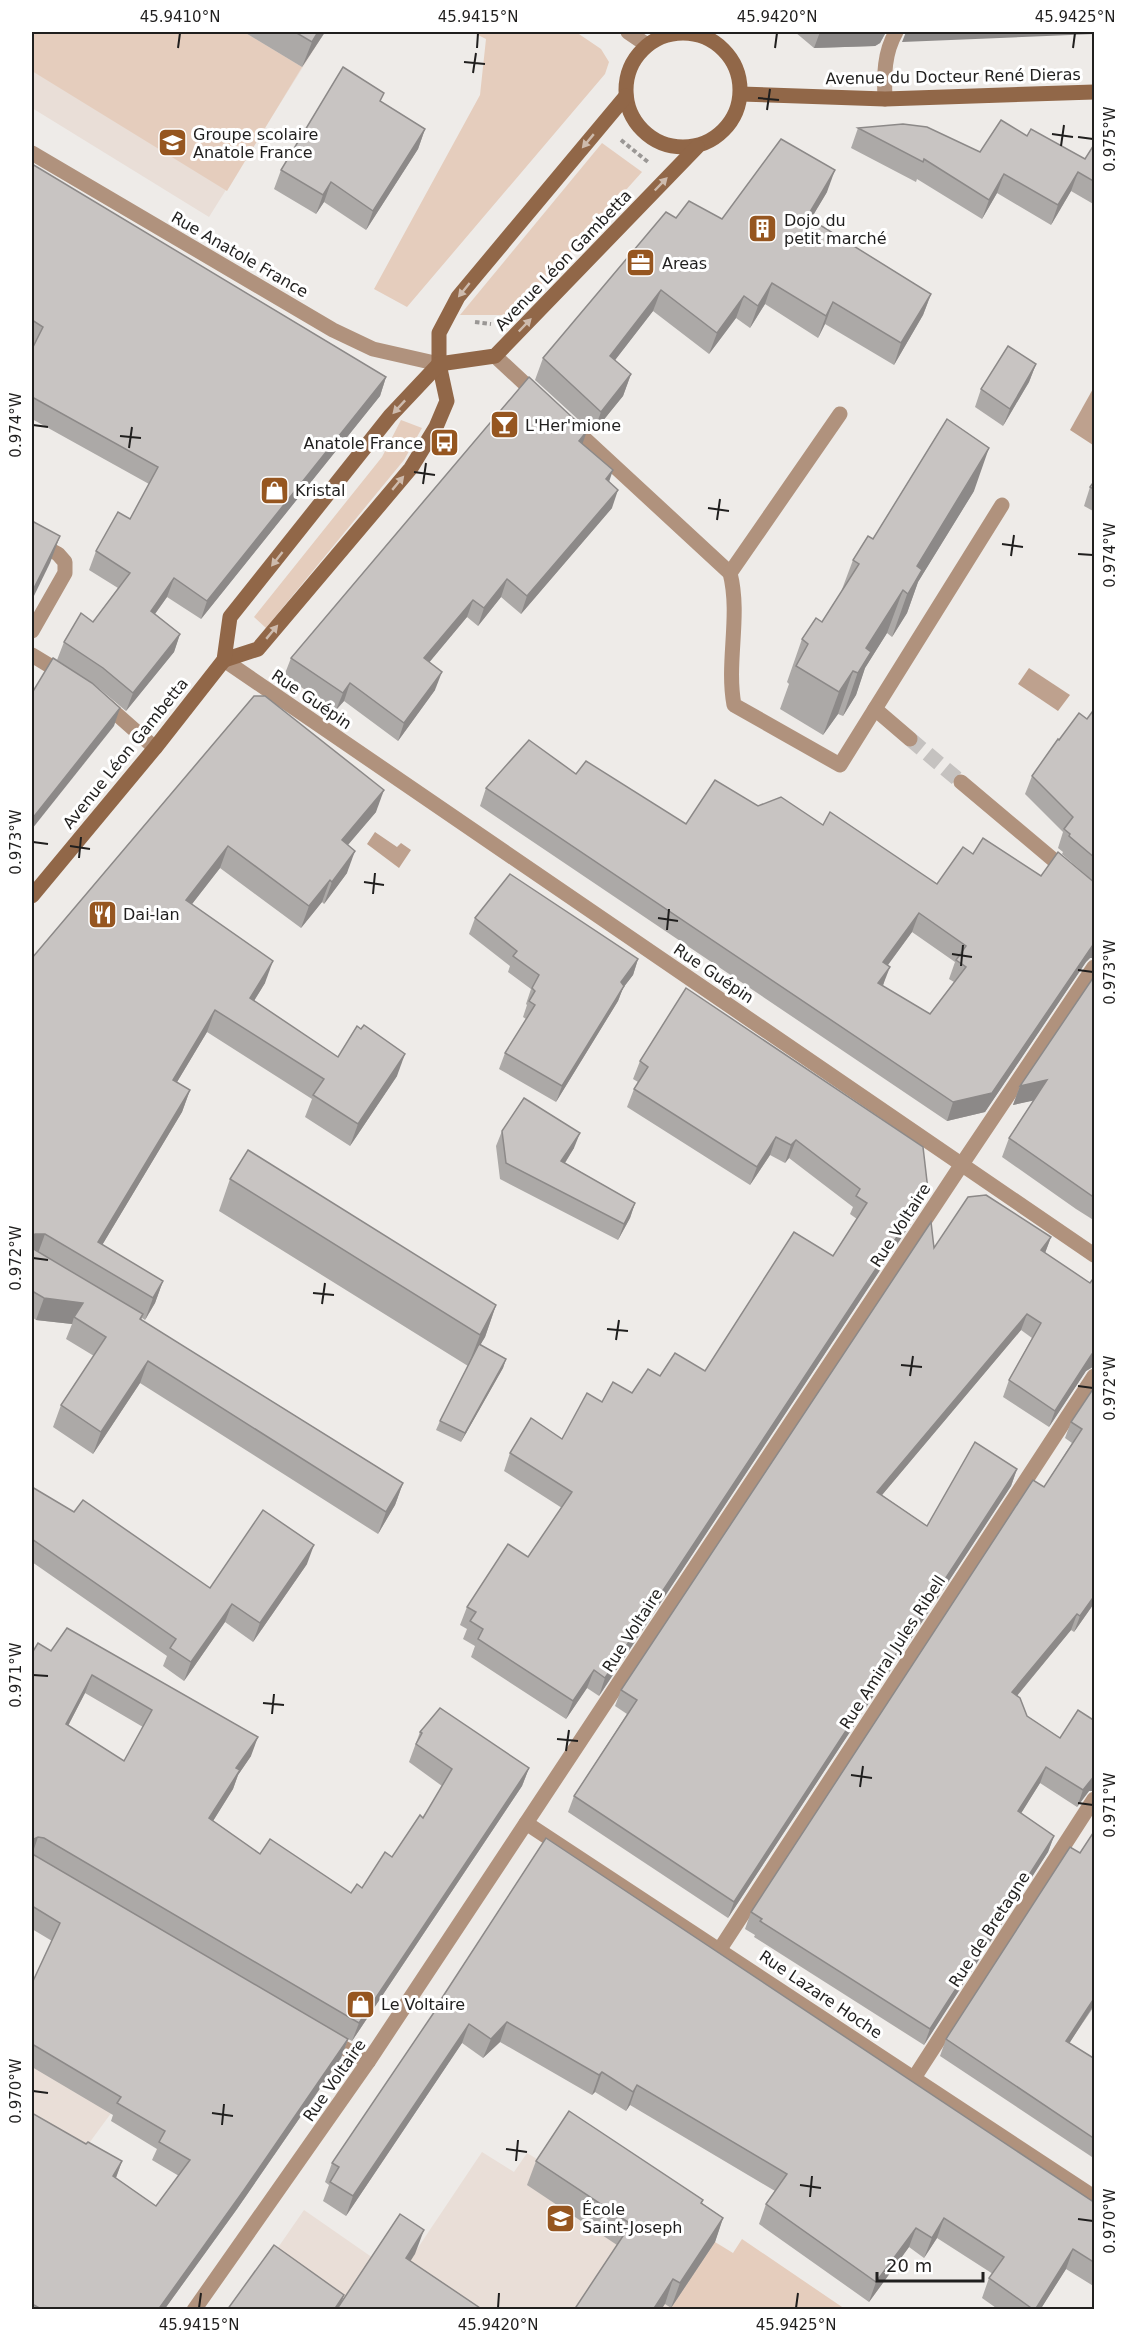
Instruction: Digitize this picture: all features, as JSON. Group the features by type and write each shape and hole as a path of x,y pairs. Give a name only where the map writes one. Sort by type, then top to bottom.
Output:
{"main road":[{"path":"686,32 705,34 730,56 739,74 741,94 739,107 730,125 715,139 697,147 670,147 643,132 631,115 626,96 627,79 634,60 647,45 666,35 686,32"},
{"name":"Avenue du Docteur René Dieras","path":"741,94 885,99 1095,92"},
{"path":"439,364 390,416 230,617 224,660 258,649 411,468 436,427 447,401 439,364 439,333 446,317 458,297 626,96"},
{"name":"Avenue Léon Gambetta","path":"439,364 495,356 697,147"},
{"name":"Avenue Léon Gambetta","path":"32,896 155,748 224,660"}],"street":[{"path":"627,32 647,45"},
{"path":"885,99 884,72 887,47 896,32"},
{"name":"Rue Anatole France","path":"32,153 333,330 373,349 439,364"},
{"path":"495,356 730,573 734,590 731,688 734,705 840,765 1002,506"},
{"path":"730,573 840,414"},
{"path":"32,540 57,554 66,562 65,573 32,632"},
{"path":"32,655 75,682"},
{"name":"Rue Guépin","path":"224,660 1095,1255"},
{"path":"91,694 155,748"},
{"path":"875,709 910,739"},
{"path":"961,782 1095,894"},
{"name":"Rue Voltaire","path":"194,2310 368,2062 962,1164 1095,967"},
{"name":"Rue Amiral Jules Ribell","path":"720,1949 1095,1376"},
{"name":"Rue de Bretagne","path":"914,2078 1095,1799"},
{"name":"Rue Lazare Hoche","path":"526,1823 1095,2197"},
{"path":"317,2032 368,2062"}],"path":[{"path":"602,125 668,177"},
{"path":"446,317 522,329"}],"shaded area":[{"name":"Groupe scolaire Anatole France","path":"32,32 325,32 209,217 32,108"},
{"name":"Groupe scolaire Anatole France","path":"32,32 244,32 302,67 227,191 32,71"},
{"path":"472,32 576,32 601,49 609,62 605,74 407,307 374,289 480,95 486,39"},
{"path":"602,143 642,172 514,315 460,315"},
{"path":"1094,387 1094,443 1093,445 1070,430"},
{"path":"401,420 422,428 404,460 266,628 254,617 382,457"},
{"path":"1029,668 1070,695 1058,711 1018,684"},
{"path":"375,832 397,847 401,843 411,850 399,868 367,844"},
{"path":"32,2014 139,2075 32,2221"},
{"name":"École Saint-Joseph","path":"482,2152 514,2172 527,2153 715,2242 669,2310 334,2309 268,2262 304,2210 399,2276"},
{"path":"742,2239 845,2309 669,2310 715,2242 733,2253"}],"building":[{"path":"295,32 318,32 312,42"},
{"path":"343,67 384,93 380,101 425,129 373,211 331,182 323,195 281,170"},
{"path":"1001,120 1027,136 1031,129 1085,159 1095,143 1095,182 1078,172 1058,205 1004,174 989,200 924,159 923,162 858,128 903,124 927,127 980,152"},
{"path":"781,139 835,170 807,217 931,294 901,343 833,302 826,316 772,283 758,306 744,296 717,333 661,290 610,356 631,374 601,412 543,358 666,212 676,218 689,201 722,219"},
{"path":"32,164 386,377 207,601 174,578 151,611 180,634 133,693 103,668 64,642 81,613 93,622 130,573 96,551 118,512 130,519 158,467 32,397 32,349 43,327 32,320"},
{"path":"1008,346 1036,364 1010,409 981,389"},
{"path":"529,377 587,431 579,441 613,470 606,479 618,490 527,596 507,579 484,608 473,600 424,658 442,672 404,723 350,683 343,693 291,658"},
{"path":"947,419 989,448 917,566 922,570 908,594 903,590 866,648 871,652 858,673 853,671 839,692 796,666 808,644 802,639 816,618 822,622 859,564 853,560 868,536 873,539"},
{"path":"1095,480 1095,490 1090,487"},
{"path":"32,521 60,536 33,590 32,590"},
{"path":"53,658 92,683 120,708 32,819 32,693"},
{"path":"254,696 265,696 384,790 342,840 355,851 332,882 330,880 309,906 228,846 186,900 273,961 250,998 338,1057 357,1026 361,1029 364,1025 405,1054 358,1124 313,1095 324,1079 215,1010 173,1080 190,1090 98,1242 163,1281 153,1298 45,1234 35,1234 32,1240 32,958"},
{"path":"1095,708 1095,858 1064,829 1073,817 1032,776 1079,713 1087,719"},
{"path":"529,740 576,774 586,761 686,824 715,780 758,806 781,797 823,825 830,812 937,884 963,847 973,854 983,838 1041,876 1058,852 1095,883 1095,942 992,1093 953,1102 486,788","holes":["919,913 966,946 956,960 966,967 930,1014 878,983 890,967 883,962"]},
{"path":"510,874 638,959 621,982 624,986 562,1086 505,1053 535,1005 529,1001 535,991 532,988 539,975 513,956 517,951 475,918"},
{"path":"1095,975 1095,1198 1009,1138 1047,1080 1020,1086"},
{"path":"686,988 923,1147 928,1190 605,1678 594,1670 573,1701 478,1639 483,1629 470,1621 476,1612 467,1607 508,1544 528,1557 572,1492 510,1453 531,1418 562,1439 587,1393 602,1402 613,1382 632,1393 648,1369 660,1376 675,1353 705,1371 794,1232 833,1256 867,1203 856,1196 860,1189 796,1140 791,1145 776,1137 757,1167 634,1089 648,1067 640,1061"},
{"path":"524,1098 580,1133 561,1161 635,1203 624,1224 506,1163 502,1131"},
{"path":"248,1150 496,1305 480,1335 230,1179"},
{"path":"986,1195 1051,1237 1041,1250 1090,1283 1095,1276 1095,1353 1092,1354 1055,1411 1009,1380 1041,1323 1027,1314 877,1492 927,1526 975,1442 1017,1469 734,1902 574,1796 637,1700 621,1690 931,1222 934,1248 968,1197"},
{"path":"32,1245 35,1250 143,1314 140,1319 403,1483 386,1512 148,1361 101,1432 61,1405 106,1337 74,1317 83,1303 44,1298 32,1291"},
{"path":"479,1344 506,1359 465,1433 440,1421"},
{"path":"1095,1386 1095,1595 1080,1616 1077,1614 1012,1692 1020,1698 1027,1716 1060,1738 1078,1710 1095,1721 1095,1775 1083,1790 1046,1767 1018,1811 1054,1836 930,2029 760,1921 762,1919 751,1912 1033,1480 1044,1487 1082,1429 1071,1422"},
{"path":"32,1487 74,1512 83,1500 210,1588 263,1510 314,1545 260,1623 232,1604 191,1662 170,1648 176,1639 32,1539"},
{"path":"67,1628 258,1737 236,1768 240,1770 209,1818 260,1854 270,1839 351,1893 357,1884 362,1888 385,1852 392,1857 420,1815 423,1818 452,1769 416,1744 422,1733 420,1732 440,1708 529,1768 359,2023 44,1838 38,1837 32,1840 32,1653 38,1643 51,1651","holes":["92,1675 152,1710 124,1761 66,1724"]},
{"path":"1095,1830 1095,1997 1066,2041 1095,2059 1095,2139 946,2039 1070,1847 1080,1853"},
{"path":"546,1838 1095,2203 1095,2263 1073,2249 1034,2310 989,2278 1004,2257 944,2218 932,2238 916,2228 876,2282 766,2204 787,2174 637,2085 633,2092 602,2072 599,2075 507,2022 491,2039 469,2024 353,2196 330,2182 339,2167 332,2163 439,2005"},
{"path":"32,1851 34,1855 348,2039 158,2310 43,2310 32,2304 32,2113 86,2144 88,2142 122,2161 113,2176 156,2206 190,2160 159,2142 165,2131 117,2103 121,2097 32,2044 32,1980 60,1923 32,1906"},
{"path":"569,2111 703,2200 701,2203 723,2218 680,2283 673,2279 653,2310 574,2310 631,2224 536,2161"},
{"path":"400,2214 424,2230 406,2258 483,2310 337,2309"},
{"path":"274,2245 344,2295 334,2310 227,2310"}],"tunnel":[{"path":"910,739 961,782"}],"place":[{"name":"Groupe scolaire Anatole France","path":"172,143"},
{"name":"Dojo du petit marché","path":"763,229"},
{"name":"Areas","path":"641,263"},
{"name":"L'Her'mione","path":"504,425"},
{"name":"Anatole France","path":"444,443"},
{"name":"Kristal","path":"274,490"},
{"name":"Dai-lan","path":"102,914"},
{"name":"Le Voltaire","path":"360,2004"},
{"name":"École Saint-Joseph","path":"561,2218"}]}
